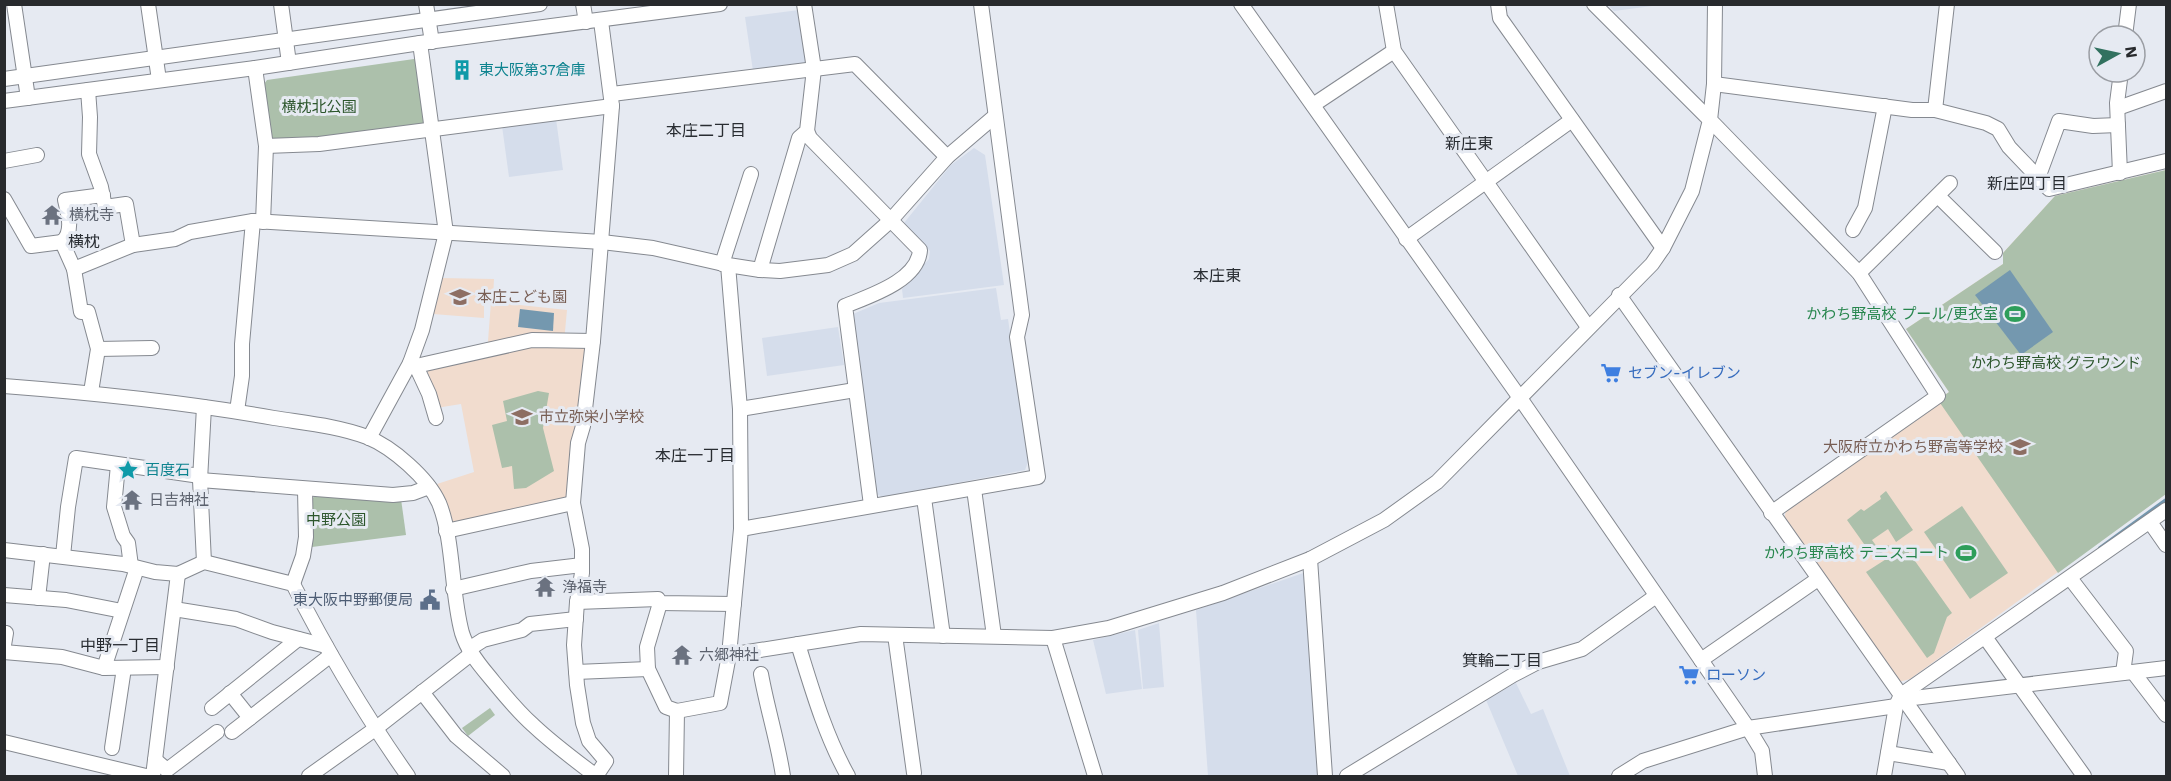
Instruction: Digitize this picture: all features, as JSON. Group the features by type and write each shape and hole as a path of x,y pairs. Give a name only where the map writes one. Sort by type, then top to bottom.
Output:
{"street":[{"path":"14,4 28,98"},
{"path":"148,4 159,80"},
{"path":"281,4 289,63"},
{"path":"369,438 413,364 446,232 433,130 426,42 428,19 426,4"},
{"path":"4,79 540,4"},
{"path":"583,4 586,22"},
{"path":"4,101 255,68 426,42 720,4"},
{"path":"804,4 814,69 807,131 810,138 920,250 920,260 898,283 844,306 871,506"},
{"path":"741,530 1038,477 1017,337 1022,315 981,4"},
{"path":"1241,4 1520,398 1748,728 1762,751 1765,777"},
{"path":"1386,4 1394,51 1588,327"},
{"path":"1498,4 1500,18 1663,248"},
{"path":"1594,4 1859,273 1938,396 1771,513"},
{"path":"729,655 861,634 1053,638 1110,628 1223,593 1310,559 1384,520 1437,482 1652,264 1663,248 1692,191 1710,120 1714,84 1715,4"},
{"path":"1935,110 1947,4"},
{"path":"2127,24 2129,4"},
{"path":"4,386 91,392 237,411 338,429 369,438 411,466 439,503 446,531 453,589 462,633 470,651 514,707 532,725 596,777 606,761 589,741 583,723 576,672 574,645 582,549 573,503 602,242 612,100 601,21"},
{"path":"1314,105 1394,51"},
{"path":"266,146 320,144 433,130 612,100 855,64 947,157"},
{"path":"237,411 242,376 242,344 266,146 255,68"},
{"path":"1714,84 1885,106 1935,110 1986,123 1998,129 2009,147 2049,189 2166,161"},
{"path":"2120,84 2118,108 2120,173"},
{"path":"88,90 89,153 105,207 126,204 134,245"},
{"path":"2118,108 2166,91"},
{"path":"1853,230 1865,208 1885,106"},
{"path":"74,269 134,245 176,239 190,231 258,222 602,242 653,248 725,265 760,270 780,271 828,265 853,255 890,221 947,157 995,116"},
{"path":"1406,239 1572,120"},
{"path":"2038,178 2059,121 2093,126 2118,125"},
{"path":"760,270 799,138 807,131"},
{"path":"4,161 37,155"},
{"path":"660,603 647,647 648,669 666,707 677,711 720,703 729,655 741,530 740,409 725,265 751,174"},
{"path":"1859,273 1950,183"},
{"path":"4,198 31,246 62,242 67,238 69,224 65,200 103,195"},
{"path":"1938,196 1995,252"},
{"path":"62,242 74,269 81,312 88,312 98,349 91,392"},
{"path":"1620,295 1899,696 1958,777"},
{"path":"413,364 532,340 592,341"},
{"path":"98,349 152,348"},
{"path":"413,364 429,394 436,418"},
{"path":"740,409 855,390"},
{"path":"204,407 200,478 204,562"},
{"path":"63,556 76,458 200,478 305,490 393,495 413,493 429,487"},
{"path":"104,668 134,567 128,543 123,536 114,507 118,465"},
{"path":"974,489 994,636"},
{"path":"293,584 303,556 306,537 305,490"},
{"path":"924,498 943,636"},
{"path":"446,531 573,503"},
{"path":"1884,777 1899,696 2166,510"},
{"path":"2150,522 2166,545"},
{"path":"4,550 63,556 178,574 204,562 293,584 375,729 408,777"},
{"path":"38,598 43,554"},
{"path":"1310,559 1325,777"},
{"path":"453,589 531,571 582,564"},
{"path":"153,777 178,574"},
{"path":"2070,578 2126,651 2128,673 2166,715"},
{"path":"1701,660 1818,579"},
{"path":"4,595 66,600 122,611"},
{"path":"1347,777 1513,675 1538,662 1582,649 1656,596"},
{"path":"577,602 658,599 660,603 734,604"},
{"path":"174,609 236,619 272,633 329,650"},
{"path":"309,777 422,692 483,640 522,630 530,624 576,619"},
{"path":"896,635 914,773"},
{"path":"1985,637 2084,777"},
{"path":"1053,638 1095,777"},
{"path":"212,708 298,639"},
{"path":"798,644 819,707 848,777"},
{"path":"232,732 329,650"},
{"path":"4,652 62,657 104,668 167,667"},
{"path":"112,748 124,668"},
{"path":"1619,777 1643,761 1748,728 1899,696 2166,668"},
{"path":"576,672 648,669"},
{"path":"761,674 779,747 783,777"},
{"path":"422,692 456,736 501,776"},
{"path":"230,693 250,718"},
{"path":"676,777 677,711"},
{"path":"155,760 167,770 217,732"},
{"path":"4,742 146,777"},
{"path":"1888,753 1949,764"}],"shaded area":[{"path":"1608,5 1652,5 1614,11"},
{"path":"799,10 809,58 804,64 753,71 745,17"},
{"path":"556,119 563,170 509,177 502,126"},
{"path":"974,148 985,155 1004,285 903,298 902,289 929,259 930,251 904,223 951,165"},
{"name":"かわち野高校 グラウンド","path":"2166,170 2166,494 1910,679 1899,682 1784,520 1786,510 1949,392 1906,329 2003,264 2003,253 2055,196"},
{"name":"本庄こども園","path":"441,278 494,279 493,298 484,297 484,318 433,314"},
{"path":"996,288 1001,320 1008,319 1028,462 1025,470 883,497 876,494 853,314 879,303"},
{"name":"市立弥栄小学校","path":"491,302 567,310 564,342 584,345 588,350 569,494 562,502 453,526 446,502 437,484 474,472 461,404 436,408 427,369 487,354"},
{"path":"838,327 844,365 767,376 762,338"},
{"path":"1309,571 1322,776 1208,776 1196,610"},
{"path":"1159,623 1164,687 1143,689 1138,630"},
{"path":"1135,630 1142,689 1106,694 1093,640"},
{"path":"1516,683 1531,714 1543,709 1570,776 1518,776 1486,700"}],"green space":[{"name":"横枕北公園","path":"414,59 419,61 427,118 422,126 276,142 271,138 264,84 267,80"},
{"name":"かわち野高校 グラウンド","path":"2166,170 2166,494 2058,573 1938,400 1949,392 1906,329 2003,264 2003,253 2055,196"},
{"path":"538,391 549,393 543,428 554,471 526,488 514,489 512,466 502,468 492,425 507,421 503,401"},
{"path":"1886,491 1913,530 1896,542 1888,529 1872,540 1880,551 1888,545 1890,547 1874,558 1847,520 1861,509 1864,511 1881,499 1880,496"},
{"name":"中野公園","path":"316,494 401,499 406,535 312,547 309,503"},
{"name":"かわち野高校 テニスコート","path":"1962,506 2008,573 1970,599 1924,532"},
{"path":"1905,547 1952,613 1947,617 1934,653 1927,658 1866,572"},
{"path":"490,708 495,715 468,736 462,728"}],"water":[{"name":"かわち野高校 プール/更衣室","path":"2010,270 2053,332 2021,355 1975,295"},
{"path":"520,309 554,313 553,331 518,327"}],"waterway":[{"path":"2100,548 2166,500"}],"place":[{"name":"東大阪第37倉庫","path":"462,70"},
{"name":"横枕寺","path":"52,215"},
{"name":"本庄こども園","path":"460,297"},
{"name":"かわち野高校 プール/更衣室","path":"2015,314"},
{"name":"セブン-イレブン","path":"1611,373"},
{"name":"市立弥栄小学校","path":"522,417"},
{"name":"大阪府立かわち野高等学校","path":"2020,447"},
{"name":"百度石","path":"128,470"},
{"name":"日吉神社","path":"132,500"},
{"name":"かわち野高校 テニスコート","path":"1966,553"},
{"name":"浄福寺","path":"545,587"},
{"name":"東大阪中野郵便局","path":"430,600"},
{"name":"六郷神社","path":"682,655"},
{"name":"ローソン","path":"1689,675"}],"district":[{"name":"本庄二丁目","path":"706,130"},
{"name":"新庄東","path":"1469,143"},
{"name":"新庄四丁目","path":"2027,183"},
{"name":"横枕","path":"84,241"},
{"name":"本庄東","path":"1217,275"},
{"name":"本庄一丁目","path":"695,455"},
{"name":"中野一丁目","path":"120,645"},
{"name":"箕輪二丁目","path":"1502,660"}]}
